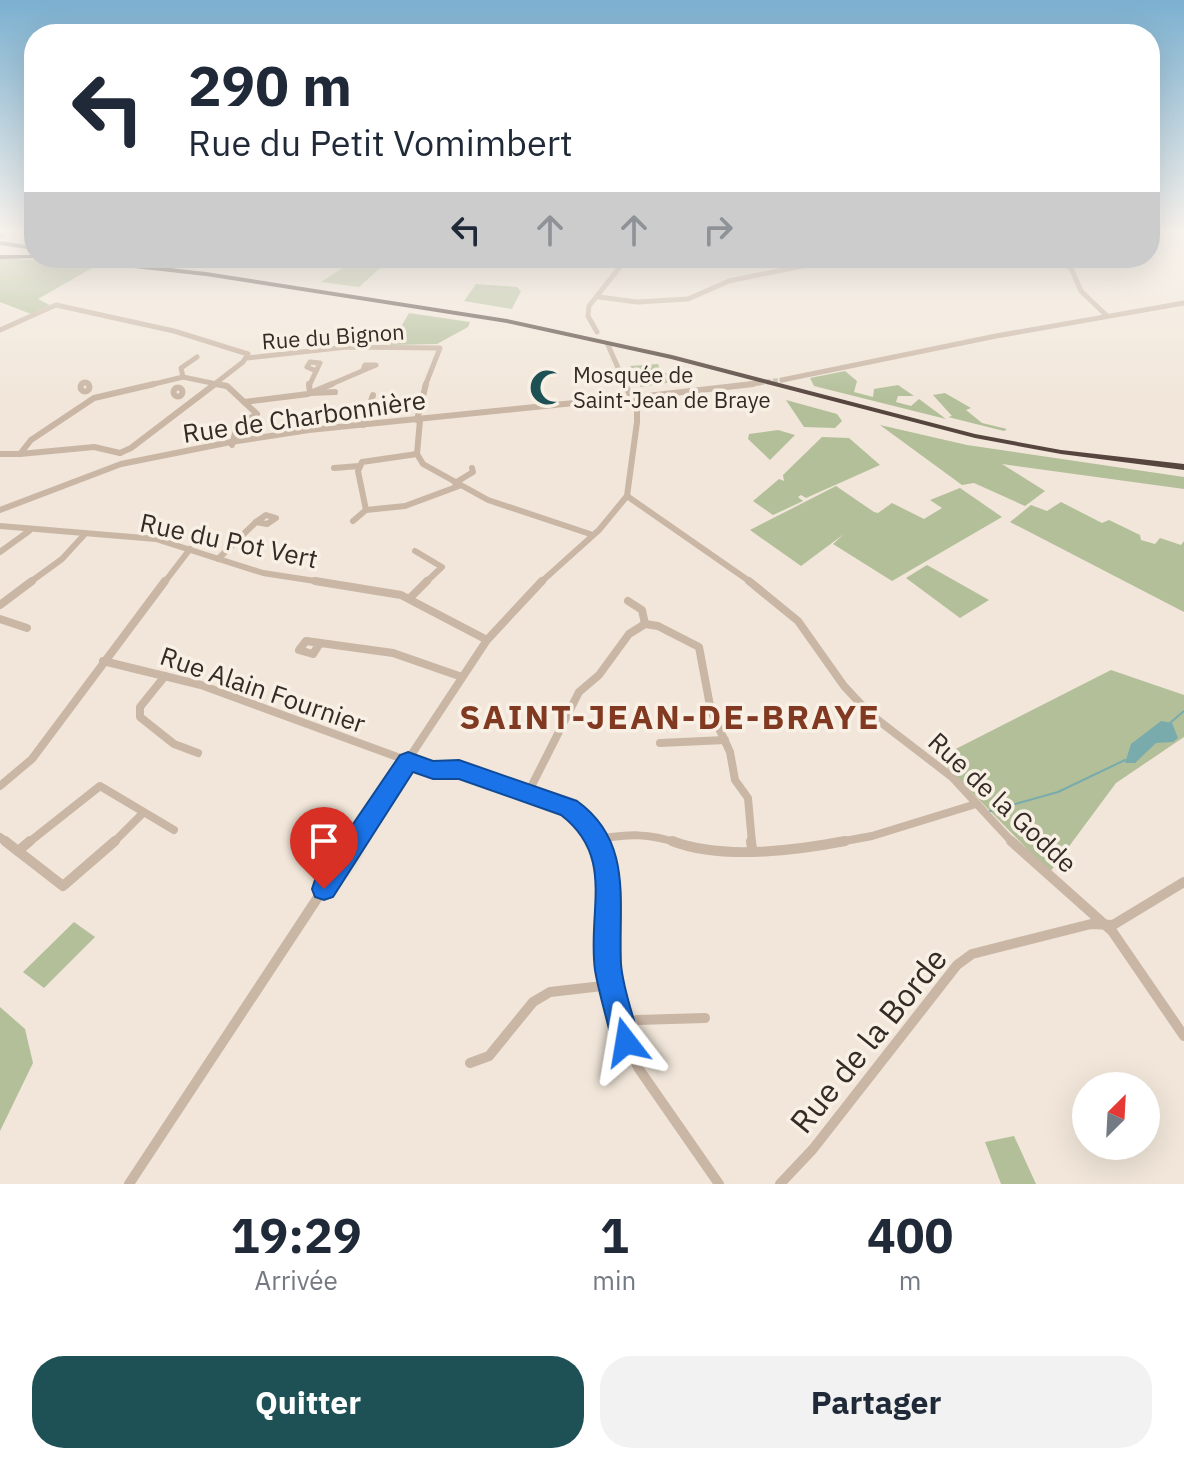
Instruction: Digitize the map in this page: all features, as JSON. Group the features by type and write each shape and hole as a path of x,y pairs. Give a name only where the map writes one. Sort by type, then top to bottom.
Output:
{"highway":[{"path":"301,289 544,328 975,436 1061,452 1184,465"},
{"path":"317,289 555,327 660,350 955,427 1184,465"}],"street":[{"path":"597,332 588,316 589,306 599,297 600,289"},
{"path":"599,297 637,302 688,299 710,289"},
{"path":"1080,289 1107,316"},
{"path":"782,380 1184,303"},
{"path":"0,330 56,305 174,331 248,356"},
{"path":"129,1184 487,640 546,577 593,535 627,496 637,422 636,399 629,393 608,345"},
{"name":"Rue du Bignon","path":"248,356 338,348 440,348 428,375 418,420"},
{"path":"0,454 94,447 120,453 131,448 248,356"},
{"path":"179,389 184,377 181,368 197,357"},
{"path":"310,393 309,381 314,370"},
{"path":"310,393 363,370"},
{"path":"20,454 31,440 94,398 184,377 227,386 257,414"},
{"name":"Rue de Charbonnière","path":"0,510 116,466 232,444 363,425 636,399 759,383"},
{"path":"87,390 94,398"},
{"path":"244,402 335,392"},
{"path":"623,398 629,393"},
{"path":"363,425 373,395"},
{"path":"232,444 237,426 257,414 266,399"},
{"path":"418,420 417,454 420,462 488,500 593,535"},
{"path":"116,466 120,453"},
{"path":"334,468 417,454"},
{"path":"359,466 363,507 366,510"},
{"path":"353,521 366,510 405,506 457,485 473,472 472,468"},
{"name":"Rue de la Godde","path":"627,496 782,606 798,621 844,686 870,714 952,777 1014,844 1112,931 1184,1036"},
{"path":"218,559 256,522"},
{"name":"Rue du Pot Vert","path":"0,526 29,531 156,539 263,573 361,586 410,598 487,640"},
{"path":"0,552 29,531"},
{"path":"0,605 62,559 84,535"},
{"path":"0,786 32,759 190,549"},
{"path":"410,598 442,567 415,551"},
{"path":"628,601 642,610 645,624"},
{"path":"0,619 27,628"},
{"path":"528,793 579,692 599,675 629,634 645,624 664,628 699,647 710,708 725,740 735,780 748,798 752,849"},
{"path":"320,643 393,653 462,677"},
{"name":"Rue Alain Fournier","path":"103,661 201,685 433,770 459,769 528,793 569,808 583,818 599,839"},
{"path":"165,676 140,707 140,717 151,729 189,752 198,753"},
{"path":"660,743 725,740"},
{"path":"18,851 100,786 106,786 142,814 151,814 174,830"},
{"path":"719,1184 639,1069 626,1042 611,985 606,935 610,886 599,839 635,833 655,835 695,850 812,849 872,836 976,804"},
{"path":"0,837 66,886 133,826 142,814"},
{"name":"Rue de la Borde","path":"780,1184 818,1143 957,965 972,954 1101,923 1113,925 1184,882"},
{"path":"470,1063 489,1056 533,1002 542,996 550,992 611,985"},
{"path":"622,1024 637,1020 705,1018"}],"green space":[{"path":"0,289 55,289 38,299 50,305 31,314 0,302"},
{"path":"472,289 521,291 512,309 464,301"},
{"path":"409,313 470,322 468,327 437,344 390,345"},
{"path":"658,364 661,373 674,373 678,381 641,387 630,366"},
{"path":"845,371 857,381 854,392 873,397 874,389 898,385 914,396 898,396 896,402 911,406 919,399 946,419 814,386 810,378"},
{"path":"945,393 971,408 966,410 982,423 1007,429 1004,431 948,417 952,416 933,395"},
{"path":"786,400 837,414 842,421 835,428 804,427"},
{"path":"880,425 967,445 1184,477 1184,489 1002,464 1045,491 1025,506 974,483 962,485"},
{"path":"778,430 795,435 770,460 748,439 749,434"},
{"path":"822,437 849,438 880,465 806,498 801,495 798,497 803,501 773,515 753,501 779,479 784,481 783,475"},
{"path":"836,486 874,512 878,513 892,503 924,519 942,508 930,500 960,488 1002,517 892,581 833,544 844,534 801,566 750,530"},
{"path":"1061,502 1102,523 1109,520 1140,535 1141,540 1155,544 1160,538 1181,545 1184,541 1184,612 1010,522 1031,505 1047,511"},
{"path":"927,565 989,600 960,618 906,578"},
{"path":"1111,670 1184,695 1184,737 1116,783 1050,872 938,758"},
{"path":"74,922 95,937 44,988 23,972"},
{"path":"0,1007 25,1029 33,1063 0,1131"},
{"path":"1014,1136 1036,1184 1001,1184 985,1142"}],"water":[{"path":"1161,721 1172,723 1178,738 1173,742 1156,743 1135,763 1125,763 1131,744"}],"waterway":[{"path":"1170,723 1184,711"},
{"path":"990,811 1058,792 1125,760"}],"tunnel":[{"path":"759,383 782,380"}],"place":[{"name":"Mosquée de Saint-Jean de Braye","path":"547,387"}],"district":[{"name":"SAINT-JEAN-DE-BRAYE","path":"670,716"}],"route":[{"path":"324,889 408,761 439,771 459,769 562,804 583,818 599,839 608,870 608,968 626,1042"}]}
